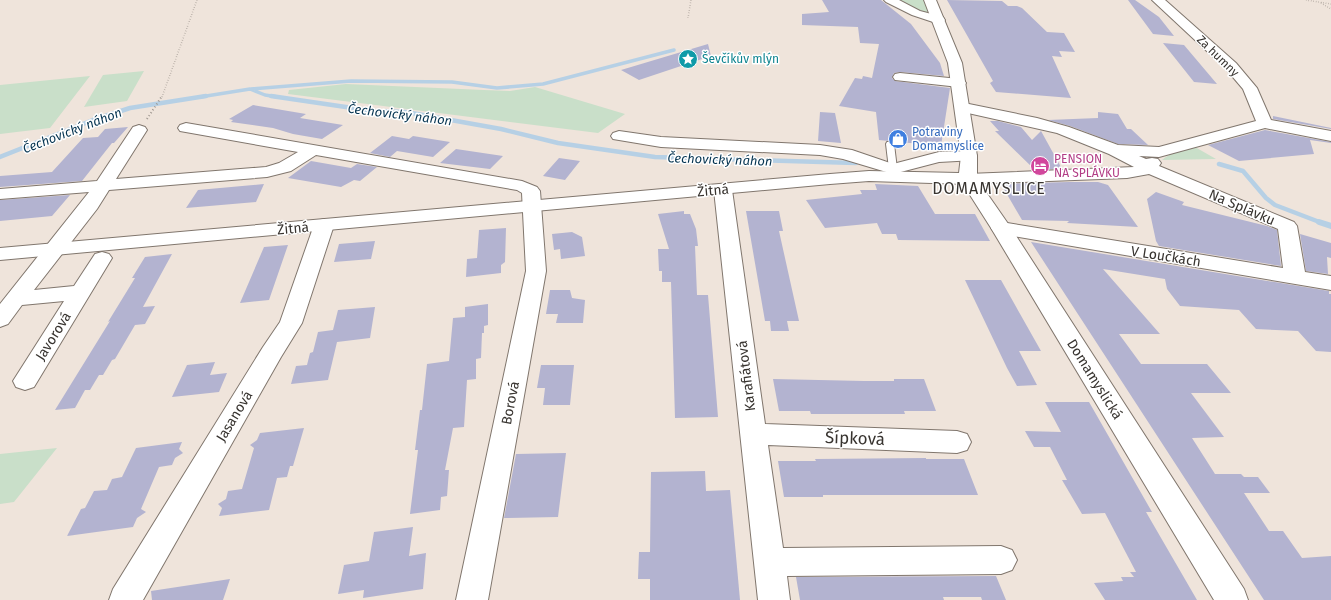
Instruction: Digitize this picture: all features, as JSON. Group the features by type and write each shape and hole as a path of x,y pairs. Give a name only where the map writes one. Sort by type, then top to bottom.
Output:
{"street":[{"path":"890,0 916,13 939,20"},
{"name":"Domamyslická","path":"930,0 955,63 964,108 968,167 1002,228 1232,600"},
{"name":"Za humny","path":"1158,0 1230,66 1250,88 1265,123"},
{"path":"900,77 959,83"},
{"name":"Na Splávku","path":"964,108 1038,123 1063,130 1115,150 1149,168 1287,226 1295,277"},
{"name":"Na Splávku","path":"1115,150 1159,152 1265,123 1331,136"},
{"path":"186,128 522,186 531,191 533,205"},
{"path":"54,249 104,186 139,130"},
{"name":"Žitná","path":"619,136 661,142 793,147 820,150 846,154 893,173 915,162 939,157 968,167"},
{"path":"0,194 267,172 285,167 313,150"},
{"path":"968,167 1127,173 1139,172 1149,168 1159,152"},
{"name":"Žitná","path":"0,254 968,167"},
{"name":"Karafiátová","path":"723,190 774,600"},
{"name":"Borová","path":"472,600 536,271 533,205"},
{"name":"Jasanová","path":"125,600 291,323 324,225"},
{"name":"V Loučkách","path":"1002,228 1331,283"},
{"name":"Javorová","path":"6,309 54,249"},
{"name":"Javorová","path":"25,381 102,258"},
{"name":"Javorová","path":"6,309 81,292"},
{"name":"Šípková","path":"753,434 957,442"},
{"path":"770,562 1001,560"}],"lane":[{"path":"890,144 893,173"}],"path":[{"path":"157,106 161,99 197,0"},
{"path":"688,18 691,0"},
{"path":"1306,0 1331,4"},
{"path":"1320,2 1331,9"}],"green space":[{"path":"894,0 926,0 930,13 924,13"},
{"path":"144,71 127,101 84,107 103,75"},
{"path":"90,76 50,128 0,134 0,85"},
{"path":"346,84 510,91 535,87 625,114 598,133 288,94 289,90"},
{"path":"1195,147 1216,159 1162,160 1173,153"},
{"path":"57,448 14,502 0,504 0,454"}],"building":[{"path":"822,0 881,0 911,24 940,63 944,76 900,72 894,73 892,78 895,81 950,88 941,146 879,140 876,112 839,106 855,78 862,79 863,76 872,78 879,44 860,43 858,27 802,25 802,14 829,12"},
{"path":"947,0 1002,1 1008,6 1017,6 1022,8 1047,32 1064,33 1075,52 1059,51 1062,57 1052,56 1071,98 996,92 990,83 993,81"},
{"path":"1128,0 1135,0 1159,17 1174,36 1153,34"},
{"path":"1163,43 1184,45 1217,84 1194,82"},
{"path":"708,44 711,56 639,80 621,70"},
{"path":"253,105 306,114 300,118 343,125 322,139 293,134 273,128 231,122 233,120 229,119"},
{"path":"820,112 835,113 841,143 818,141"},
{"path":"1098,112 1118,114 1127,129 1131,129 1148,145 1118,144 1070,126 1048,120 1098,118"},
{"path":"1273,116 1331,128 1331,129 1273,119"},
{"path":"990,121 998,121 1021,127 1032,140 1041,131 1062,169 1035,170 995,131 999,131"},
{"path":"128,127 114,143 112,143 82,181 0,187 0,176 52,172 83,138 98,137 105,129"},
{"path":"1265,130 1331,143 1310,140 1314,154 1239,161 1208,145"},
{"path":"392,136 409,139 413,136 450,142 433,157 397,151 390,157 370,153"},
{"path":"456,149 503,156 490,169 440,163"},
{"path":"559,158 580,161 565,180 543,176"},
{"path":"311,161 351,168 357,164 377,167 360,181 354,180 341,187 288,178"},
{"path":"1098,182 1108,185 1138,227 1067,223 1069,221 1022,220 1001,184"},
{"path":"264,184 256,202 186,208 198,190"},
{"path":"875,184 918,186 935,214 975,214 990,241 898,240 896,234 882,234 877,223 825,228 806,200 862,194 860,190 877,190"},
{"path":"1156,192 1184,202 1182,205 1267,226 1277,230 1281,266 1159,246 1156,241 1147,199"},
{"path":"70,195 52,216 0,221 0,200"},
{"path":"684,211 684,214 690,214 696,229 698,246 695,246 697,295 708,295 718,417 675,418 671,282 662,282 662,271 659,271 658,249 669,249 658,214"},
{"path":"746,211 779,211 783,231 779,231 799,321 787,321 789,331 771,331 770,321 765,321"},
{"path":"506,228 505,262 501,265 501,273 466,277 467,259 477,258 479,230"},
{"path":"572,232 582,237 585,256 561,259 560,249 554,250 552,234"},
{"path":"1300,234 1331,243 1331,258 1327,257 1328,274 1306,271"},
{"path":"375,241 371,259 334,262 339,244"},
{"path":"1031,242 1329,291 1329,294 1331,294 1331,352 1316,351 1298,331 1256,329 1239,310 1180,306 1167,289 1165,279 1103,269 1160,334 1119,334 1141,364 1207,364 1231,393 1191,393 1224,437 1192,438 1215,474 1241,474 1244,477 1258,477 1270,493 1244,493 1269,531 1283,531 1302,558 1331,556 1331,600 1264,600"},
{"path":"288,245 269,300 240,303 264,247"},
{"path":"172,254 143,307 155,306 145,324 135,325 115,359 112,360 103,375 99,375 90,390 85,390 75,408 55,410 110,321 108,322 135,278 132,278 145,257"},
{"path":"965,280 1001,280 1041,351 1019,351 1037,385 1017,386"},
{"path":"550,290 570,290 572,298 585,300 583,323 556,323 558,314 546,314"},
{"path":"488,304 488,325 484,326 484,333 482,333 481,358 476,359 476,379 467,380 464,427 453,428 445,470 449,470 447,496 441,497 440,510 410,514 418,450 415,450 420,410 422,410 427,364 449,361 453,318 465,317 465,307"},
{"path":"375,307 370,338 337,342 328,380 291,384 296,366 307,365 310,353 313,352 318,332 333,330 338,310"},
{"path":"215,362 210,375 227,373 219,392 172,397 187,365"},
{"path":"541,365 574,365 570,405 543,405 545,388 537,388"},
{"path":"773,379 894,381 894,379 924,379 936,411 904,411 905,414 811,414 810,411 779,411"},
{"path":"1045,402 1089,402 1152,512 1146,512 1197,600 1105,600 1094,583 1123,581 1121,577 1134,577 1130,572 1136,572 1105,513 1082,514 1062,480 1067,480 1050,447 1034,447 1025,431 1061,432"},
{"path":"304,428 293,466 290,466 287,477 277,478 269,510 219,516 222,508 218,504 226,499 228,491 242,489 254,448 250,445 257,440 260,433"},
{"path":"182,442 179,449 183,453 175,458 172,465 159,467 141,509 146,512 137,518 133,527 67,536 81,509 85,508 94,491 107,490 112,479 122,477 136,448"},
{"path":"566,453 558,517 504,518 516,454"},
{"path":"815,459 964,459 978,495 823,495 823,497 784,497 778,461 816,461"},
{"path":"705,471 706,491 730,490 740,600 650,600 650,579 638,579 639,552 650,552 651,472"},
{"path":"413,527 409,556 426,553 423,589 363,598 364,590 338,594 344,565 369,561 374,532"},
{"path":"996,576 1006,600 982,600 981,597 943,597 944,600 800,600 796,577"},
{"path":"230,579 223,600 152,600 151,591"}],"waterway":[{"path":"251,89 351,81 452,82 497,88 543,84 674,50"},
{"name":"Čechovický náhon","path":"200,97 250,89 265,95 278,97"},
{"name":"Čechovický náhon","path":"0,157 93,120 130,108 206,96"},
{"name":"Čechovický náhon","path":"271,96 373,111 406,112 501,129 558,143 655,157 856,163"},
{"name":"Čechovický náhon","path":"1219,164 1243,171 1266,198 1275,205 1322,223"},
{"name":"Čechovický náhon","path":"1322,223 1331,226"}],"place":[{"name":"Ševčíkův mlýn","path":"688,59"},
{"name":"Potraviny Domamyslice","path":"898,139"},
{"name":"PENSION NA SPLÁVKU","path":"1040,166"}],"district":[{"name":"DOMAMYSLICE","path":"989,188"}]}
